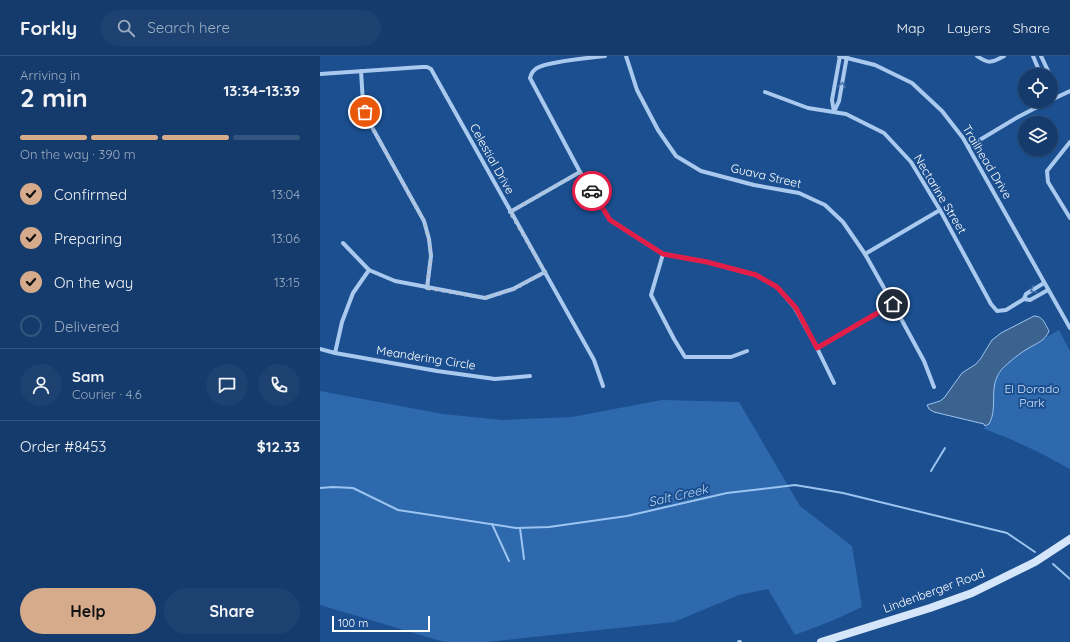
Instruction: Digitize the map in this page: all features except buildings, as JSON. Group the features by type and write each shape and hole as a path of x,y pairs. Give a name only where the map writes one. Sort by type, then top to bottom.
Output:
{"street":[{"path":"605,56 536,68 530,78 580,172 610,220 663,254 707,262 756,275 777,287 796,308 834,383"},
{"name":"Guava Street","path":"626,56 636,90 658,130 676,156 701,171 754,185 799,193 825,206 843,222 865,254 893,304 924,361 934,387"},
{"path":"834,112 832,100 839,56"},
{"name":"Trailhead Drive","path":"839,56 875,65 912,83 942,111 963,138 1070,328"},
{"path":"977,56 988,62 1004,56"},
{"path":"1033,56 1039,68"},
{"path":"1041,56 1047,68"},
{"path":"834,112 839,101 847,57"},
{"name":"Celestial Drive","path":"361,71 427,67 431,69 594,360 603,386"},
{"path":"320,74 361,71 363,103 368,120 424,221 429,239 431,256 427,288"},
{"path":"1058,96 1070,90"},
{"name":"Nectarine Street","path":"765,92 808,108 846,114 884,133 911,162 940,210 991,304 997,311 1006,310 1024,299 1026,294 1044,283"},
{"path":"968,147 1035,108"},
{"path":"1070,142 1047,171 1048,182 1070,218"},
{"path":"510,212 580,172"},
{"path":"865,254 940,210"},
{"path":"343,243 369,270 395,281 485,298 514,289 545,272"},
{"path":"663,254 651,295 684,357 731,357 747,351"},
{"path":"335,353 342,322 353,293 369,270"},
{"name":"Nectarine Street","path":"1024,299 1030,300 1048,290"},
{"path":"817,348 893,304"},
{"name":"Meandering Circle","path":"320,349 437,371 495,379 530,376"},
{"name":"Lindenberger Road","path":"821,642 930,608 972,593 1035,562 1070,539"}],"green space":[{"name":"El Dorado Park","path":"1059,330 1070,351 1070,469 1028,447 984,429 985,426 987,426 995,382 1002,370 1008,363 1025,350"},
{"path":"320,391 443,414 502,420 572,417 662,400 739,402 800,506 852,546 862,607 795,635 768,589 739,595 674,622 487,642 444,642 320,605"}],"shaded area":[{"path":"1034,316 1042,319 1049,331 1043,339 1022,352 1002,369 995,383 992,417 989,424 985,426 984,424 934,412 929,409 927,405 940,401 944,398 962,373 976,364 992,340 1001,333"}],"waterway":[{"path":"931,471 945,448"},
{"name":"Salt Creek","path":"320,488 353,488 398,510 516,528 549,527 627,516 727,493 795,485 843,493 1007,533 1035,552"},
{"path":"492,524 509,561"},
{"path":"520,528 524,559"},
{"name":"Salt Creek","path":"1053,564 1070,579"}],"way so far":[{"path":"365,112 424,221 429,239 431,256 427,288 485,298 514,289 545,272 510,212 580,172 592,191"}],"route":[{"path":"592,191 610,220 663,254 707,262 756,275 777,287 796,308 817,348 893,304"}]}
